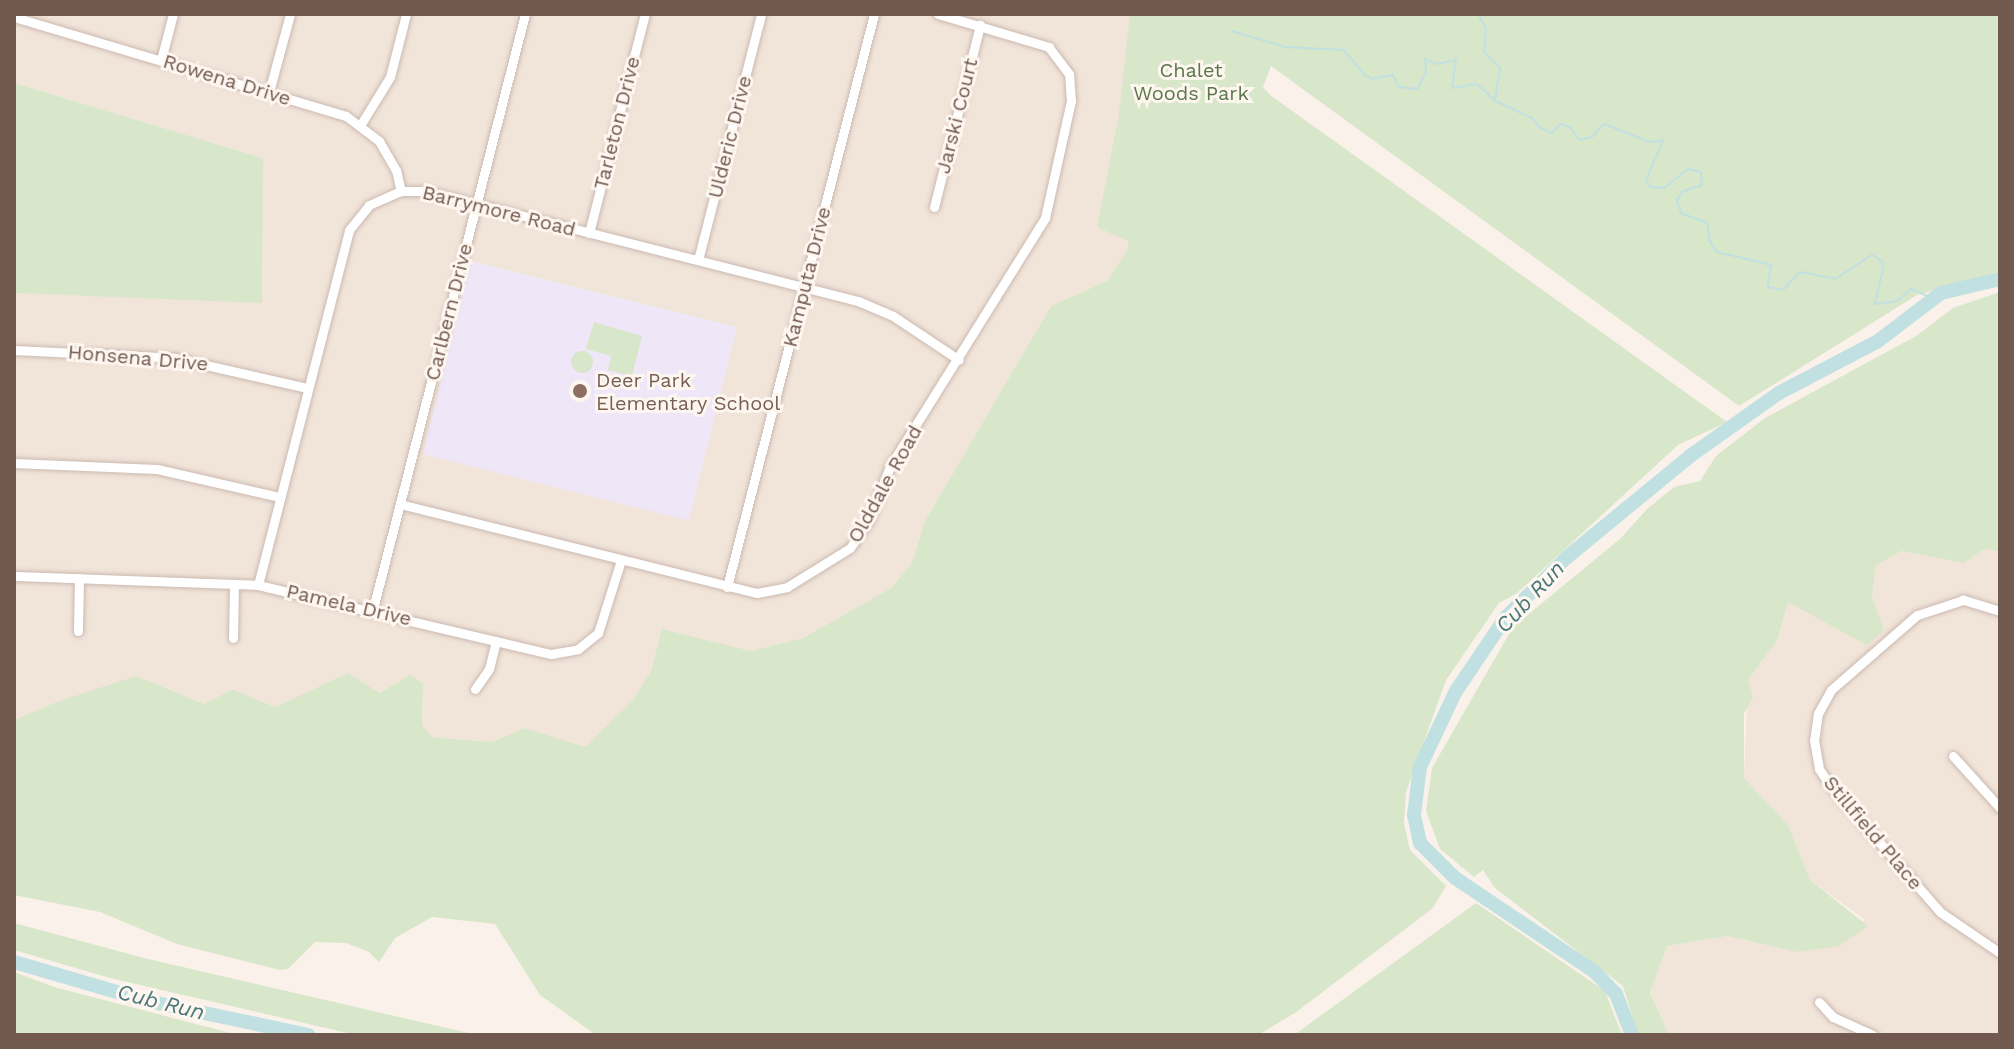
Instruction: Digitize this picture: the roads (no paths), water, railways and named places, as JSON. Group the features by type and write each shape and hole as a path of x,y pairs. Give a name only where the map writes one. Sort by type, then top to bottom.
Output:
{"street":[{"path":"161,60 173,14"},
{"path":"269,92 290,14"},
{"path":"401,191 392,160 361,124 390,77 406,14"},
{"name":"Carlbern Drive","path":"373,609 525,14"},
{"name":"Tarleton Drive","path":"589,233 645,14"},
{"name":"Ulderic Drive","path":"698,260 761,14"},
{"name":"Kamputa Drive","path":"727,587 874,14"},
{"path":"938,14 980,25"},
{"name":"Rowena Drive","path":"14,17 269,92 361,124"},
{"name":"Olddale Road","path":"400,504 757,593 779,590 850,548 869,520 890,466 1045,218 1071,81 1049,47 980,25"},
{"name":"Jarski Court","path":"934,207 980,25"},
{"name":"Barrymore Road","path":"258,585 349,230 369,205 401,191 476,204 879,309 959,360"},
{"name":"Honsena Drive","path":"14,350 175,358 307,388"},
{"path":"14,463 157,469 279,497"},
{"name":"Pamela Drive","path":"14,576 258,585 373,609 551,654 586,644 604,622 621,560"},
{"path":"78,631 79,578"},
{"path":"233,638 234,585"},
{"name":"Stillfield Place","path":"2000,611 1953,601 1917,615 1831,690 1814,733 1819,769 1832,788 1940,912 2000,953"},
{"path":"475,689 489,669 496,641"},
{"path":"1953,756 2000,808"},
{"path":"1819,1002 1833,1017 1873,1035"}],"waterway":[{"path":"1478,14 1486,28 1484,52 1500,68 1495,101 1532,118 1540,128 1552,133 1560,124 1570,127 1579,140 1592,137 1604,124 1650,142 1663,140 1646,180 1650,187 1664,188 1688,169 1701,172 1702,185 1683,191 1677,200 1681,213 1707,223 1710,242 1717,252 1771,265 1768,287 1783,290 1800,272 1835,279 1872,255 1882,261 1883,269 1875,304 1897,301 1911,289 1932,298"},
{"path":"1232,31 1285,47 1344,50 1365,75 1372,79 1393,75 1398,87 1417,89 1426,72 1425,59 1437,64 1456,60 1452,88 1477,84 1495,101"},
{"name":"Cub Run","path":"1632,1035 1616,994 1595,972 1455,878 1420,843 1414,815 1420,767 1456,691 1506,617 1566,558 1690,456 1779,393 1878,341 1941,293 2000,279"},
{"name":"Cub Run","path":"14,962 152,1002 309,1035"}],"place":[{"name":"Deer Park Elementary School","path":"580,391"}],"park label":[{"name":"Chalet Woods Park","path":"1191,82"}]}
